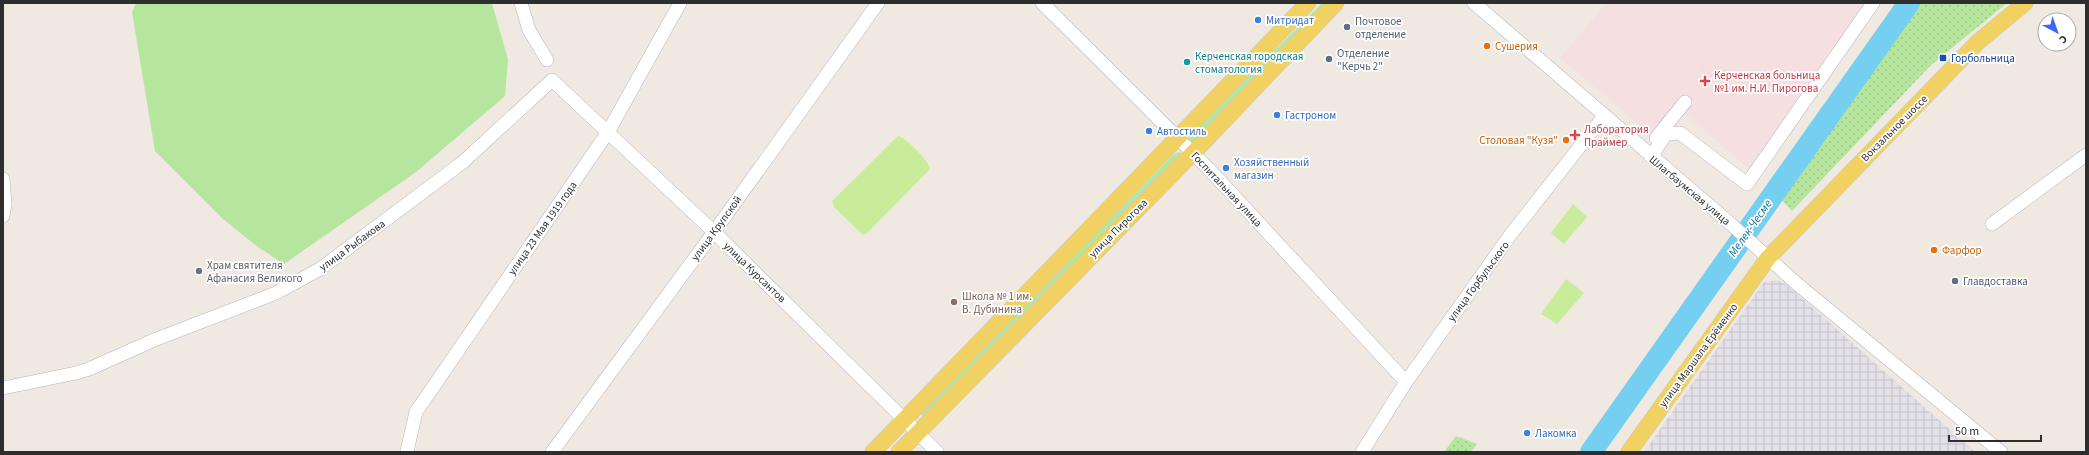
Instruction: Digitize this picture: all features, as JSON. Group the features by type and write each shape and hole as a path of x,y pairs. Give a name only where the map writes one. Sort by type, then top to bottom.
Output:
{"main road":[{"name":"улица Пирогова","path":"873,452 1308,3"},
{"name":"улица Пирогова","path":"899,452 1193,153 1336,3"},
{"name":"Вокзальное шоссе","path":"1763,253 1978,42 2025,3"},
{"name":"улица Маршала Ерёменко","path":"1629,452 1763,253"}],"street":[{"path":"521,3 529,30 547,60"},
{"name":"улица 23 Мая 1919 года","path":"407,451 416,412 608,132 680,3"},
{"name":"улица Крупской","path":"552,452 714,232 878,3"},
{"name":"Госпитальная улица","path":"1042,3 1193,153 1406,382"},
{"name":"Шлагбаумская улица","path":"1474,3 1732,225 1796,283 2001,452"},
{"path":"1664,132 1680,133 1747,184 1873,3"},
{"name":"улица Курсантов","path":"552,80 714,232 937,452"},
{"name":"улица Рыбакова","path":"3,388 89,369 154,340 276,293 320,269 463,162 513,118 552,80"},
{"path":"1648,154 1685,102"},
{"name":"улица Горбульского","path":"1362,452 1406,382 1511,234 1604,116"},
{"path":"1992,224 2086,155"},
{"path":"3,179 5,204 3,216"}],"shaded area":[{"name":"Керченская больница №1 им. Н.И. Пирогова","path":"1606,3 1873,3 1759,178 1675,105 1651,135 1560,58"},
{"path":"1777,280 1787,285 1975,452 1644,452 1764,282"}],"green space":[{"path":"136,3 492,3 508,60 505,96 416,172 284,264 258,247 223,219 155,151 132,12"},
{"path":"1322,3 1338,3 1193,145 1188,139 1191,134"},
{"path":"1919,3 2007,3 1931,65 1792,211 1779,197"},
{"path":"898,136 906,140 916,150 926,161 930,169 867,233 863,235 834,207 832,201"},
{"path":"1178,152 1184,154 923,420 921,413 926,407 1173,155"},
{"path":"1573,204 1587,217 1564,244 1551,233"},
{"path":"1566,279 1584,293 1557,324 1541,314"},
{"path":"1456,436 1477,444 1471,452 1444,452"}],"waterway":[{"name":"Мелек-Чесме","path":"1591,452 1909,3"}],"place":[{"name":"Митридат","path":"1258,20"},
{"name":"Почтовое отделение","path":"1347,27"},
{"name":"Сушерия","path":"1487,46"},
{"name":"Горбольница","path":"1943,58"},
{"name":"Отделение \"Керчь 2\"","path":"1329,59"},
{"name":"Керченская городская стоматология","path":"1187,62"},
{"name":"Керченская больница №1 им. Н.И. Пирогова","path":"1705,81"},
{"name":"Гастроном","path":"1277,115"},
{"name":"Автостиль","path":"1149,131"},
{"name":"Лаборатория Праймер","path":"1575,135"},
{"name":"Столовая \"Кузя\"","path":"1566,140"},
{"name":"Хозяйственный магазин","path":"1226,168"},
{"name":"Фарфор","path":"1934,250"},
{"name":"Храм святителя Афанасия Великого","path":"199,271"},
{"name":"Главдоставка","path":"1955,281"},
{"name":"Школа № 1 им. В. Дубинина","path":"954,302"},
{"name":"Лакомка","path":"1527,433"}]}
